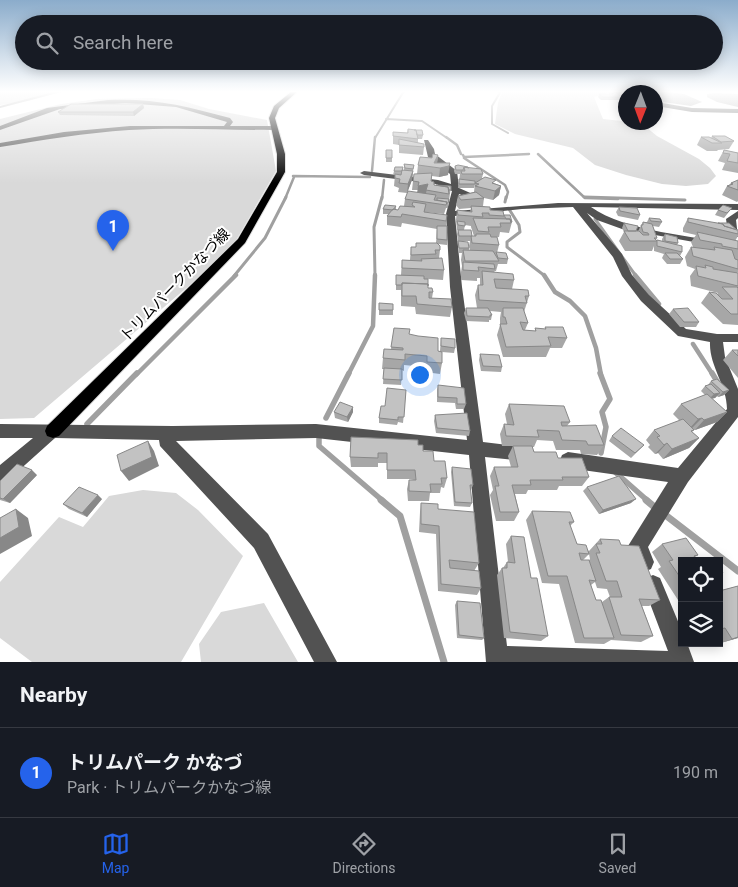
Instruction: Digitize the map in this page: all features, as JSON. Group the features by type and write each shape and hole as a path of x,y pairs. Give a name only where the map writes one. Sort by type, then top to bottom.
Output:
{"main road":[{"name":"トリムパークかなづ線","path":"53,431 242,241 281,172 281,154 272,122"}],"street":[{"path":"1,128 21,122"},
{"path":"225,129 230,122"},
{"path":"0,145 130,128 273,128"},
{"path":"426,141 431,149 430,155 454,173 456,190 450,214 456,287 476,447 497,659 666,662"},
{"path":"364,173 429,180 498,207"},
{"path":"450,214 498,207 579,204 738,207"},
{"path":"579,204 600,218 622,226 738,247"},
{"path":"579,204 618,256 627,276 645,298 682,333 717,338 738,338"},
{"path":"738,214 731,219 732,226 738,234"},
{"path":"683,662 638,546 682,476 736,412 735,399 715,351 717,338"},
{"path":"0,431 173,433 316,431 476,447 682,476"},
{"path":"0,476 53,431"},
{"path":"173,433 166,441 261,540 326,662"}],"shaded area":[{"path":"0,122 267,122 276,171 235,242 218,261 34,418 0,419"},
{"path":"495,122 618,122 618,130 650,130 699,159 716,176 708,184 686,186 662,184 595,165 573,148 515,134 495,124"},
{"path":"143,490 176,493 198,510 243,556 181,662 32,662 0,638 0,582 59,517 83,527 109,496"},
{"path":"264,603 298,662 201,662 199,644 221,612"}],"building":[{"path":"408,129 416,130 418,139 393,136 393,132 408,133"},
{"path":"416,130 422,130 423,135 417,135"},
{"path":"712,136 725,136 734,141 721,142"},
{"path":"701,137 709,137 722,143 712,143"},
{"path":"399,139 424,144 424,147 399,145"},
{"path":"386,150 392,150 392,158 386,158"},
{"path":"724,150 738,153 738,163 727,161 730,154 723,153"},
{"path":"433,154 438,155 434,163 450,163 449,166 440,168 418,165 420,157 432,158"},
{"path":"404,164 414,165 413,169 405,168"},
{"path":"458,165 469,168 464,167 463,170 456,170 455,166"},
{"path":"395,167 403,167 402,171 394,171"},
{"path":"464,167 481,169 483,174 462,174 461,171 465,171"},
{"path":"402,170 413,171 408,184 399,183 400,179 395,178 395,174 401,175"},
{"path":"432,173 431,181 434,182 434,185 448,187 449,194 426,190 428,184 418,186 419,182 413,181 414,174"},
{"path":"485,177 496,180 492,183 501,186 495,191 475,186 479,184 475,183"},
{"path":"459,179 475,181 475,184 459,184"},
{"path":"738,180 738,190 727,186 733,184 731,183"},
{"path":"436,185 451,186 451,190 448,187"},
{"path":"408,191 436,195 434,200 447,202 446,205 405,199"},
{"path":"476,192 484,198 461,200 458,196"},
{"path":"437,198 449,199 448,203 437,200"},
{"path":"413,202 426,204 424,212 447,215 446,221 402,214 401,217 387,216 393,209 398,210 400,206 415,207 412,205"},
{"path":"385,205 396,206 393,210 383,209"},
{"path":"723,205 732,208 727,213 718,210"},
{"path":"471,206 490,207 490,210 503,211 504,216 489,215 489,213 482,213 483,217 458,215 457,210 472,212"},
{"path":"619,207 637,208 640,215 620,211"},
{"path":"504,215 510,215 512,222 510,219 506,219"},
{"path":"473,218 510,219 511,223 500,223 501,227 488,227 489,232 478,231"},
{"path":"649,218 660,219 662,222 651,221"},
{"path":"688,218 723,224 738,230 738,234 688,222"},
{"path":"457,221 465,222 465,226 458,225"},
{"path":"643,222 652,224 657,238 654,238 657,241 630,241 624,231 639,231 643,235 649,235 643,232 641,225 643,225"},
{"path":"624,223 638,226 636,231 628,231"},
{"path":"718,223 729,223 737,230 723,224"},
{"path":"437,226 447,226 447,240 437,239"},
{"path":"458,230 471,230 472,236 459,236"},
{"path":"697,232 738,241 738,249 700,240"},
{"path":"476,234 490,234 491,237 497,237 499,245 472,243 471,236 476,236"},
{"path":"665,234 677,237 678,243 665,241"},
{"path":"657,240 682,246 682,252 657,246"},
{"path":"458,241 468,242 469,248 459,248"},
{"path":"416,243 437,243 440,246 440,250 435,250 436,254 411,255 411,247 416,247"},
{"path":"691,247 715,250 714,247 732,250 735,259 738,260 738,269 693,256"},
{"path":"463,250 493,251 499,261 465,261"},
{"path":"496,252 506,253 508,259 498,258"},
{"path":"665,253 677,253 683,259 670,259"},
{"path":"442,258 444,270 402,268 402,260 422,261 421,259"},
{"path":"463,262 494,264 495,269 478,267 479,271 463,270"},
{"path":"705,265 713,267 713,269 738,273 738,286 698,276 696,266 706,268"},
{"path":"482,271 513,274 514,280 494,279 496,288 528,290 529,296 525,296 527,303 479,300 478,285 483,285"},
{"path":"396,275 424,276 424,279 428,279 428,284 402,283 402,285 396,285"},
{"path":"402,283 428,284 428,288 432,288 433,292 429,292 429,298 451,299 452,307 417,304 416,296 402,296"},
{"path":"722,287 738,288 738,314 731,314 709,292 716,293 722,299 733,299"},
{"path":"379,303 393,304 393,310 379,310"},
{"path":"466,308 488,308 492,315 490,317 467,316"},
{"path":"503,308 523,308 528,323 520,322 523,330 536,331 535,328 563,327 567,338 548,337 551,346 506,347 500,324 507,324 505,317 503,317"},
{"path":"688,308 699,322 684,322 673,309"},
{"path":"394,328 410,329 409,334 438,338 438,351 442,352 442,363 427,362 427,356 405,354 405,360 383,358 384,349 403,350 403,348 391,347"},
{"path":"441,338 455,339 455,348 441,346"},
{"path":"732,350 738,350 738,356"},
{"path":"480,354 499,355 502,367 483,366"},
{"path":"384,368 402,369 402,380 383,379"},
{"path":"717,379 729,390 723,392 711,381"},
{"path":"711,384 720,393 714,394 705,386"},
{"path":"438,385 464,388 466,404 457,404 457,398 438,397"},
{"path":"387,388 406,390 404,417 398,417 398,420 379,418 381,406 385,406"},
{"path":"707,394 727,412 704,420 702,418 698,419 681,404"},
{"path":"340,402 353,407 347,417 334,412"},
{"path":"509,404 564,406 570,422 561,422 562,426 596,425 604,445 588,445 586,441 562,440 559,431 537,430 539,437 506,436 504,424 514,425"},
{"path":"467,413 470,431 437,428 435,415"},
{"path":"683,419 694,430 691,431 699,438 672,449 667,443 664,445 657,437 660,436 654,430"},
{"path":"621,428 644,445 635,453 612,436"},
{"path":"351,437 418,440 418,445 423,445 423,451 433,451 434,461 445,461 447,478 441,478 442,484 430,484 431,492 409,491 409,480 416,480 415,470 387,470 387,453 378,453 378,458 350,457"},
{"path":"148,441 152,457 121,471 117,455"},
{"path":"513,446 532,446 534,452 556,452 558,458 582,458 589,477 562,477 563,480 530,480 531,485 512,485 519,512 500,512 495,486 499,486 494,467 518,467"},
{"path":"17,464 32,470 3,499 0,498 0,481"},
{"path":"452,467 471,469 473,485 470,485 472,503 455,502"},
{"path":"619,476 636,499 603,510 587,487"},
{"path":"79,487 98,495 82,513 63,504"},
{"path":"421,503 438,504 438,509 474,512 479,563 449,560 450,568 479,571 481,588 441,584 439,526 421,524"},
{"path":"16,509 19,527 0,538 0,518"},
{"path":"532,511 570,512 574,522 569,522 577,544 586,545 589,554 579,553 581,560 589,560 596,581 589,580 596,600 601,600 614,638 584,638 567,576 548,576"},
{"path":"511,536 524,537 531,578 537,578 548,636 510,632 502,568 507,568 507,562 515,563"},
{"path":"686,538 698,555 695,557 678,557 678,574 669,561 673,560 662,544"},
{"path":"600,539 619,540 621,545 639,546 660,600 639,599 653,636 621,635 609,597 622,597 617,581 606,581 596,553 600,553 596,544 602,544"},
{"path":"738,586 738,637 732,639 725,628 723,628 723,590"},
{"path":"457,601 480,603 484,638 459,635"}],"waterway":[{"path":"375,138 385,122"},
{"path":"423,122 447,138"},
{"path":"492,122 492,124 508,133"},
{"path":"372,171 375,137"},
{"path":"446,137 457,145 461,154"},
{"path":"463,155 464,157 529,154"},
{"path":"538,154 585,198 618,199"},
{"path":"464,158 505,185 508,192 506,199"},
{"path":"293,176 370,177"},
{"path":"285,199 294,177"},
{"path":"382,199 384,180"},
{"path":"375,275 374,227 382,197"},
{"path":"505,202 506,197"},
{"path":"584,197 685,200"},
{"path":"234,276 265,238 285,199"},
{"path":"509,209 519,225 520,232 507,242 507,247 544,275"},
{"path":"595,219 636,276"},
{"path":"136,375 236,275"},
{"path":"348,375 373,326 375,275"},
{"path":"544,275 555,292 570,301 585,316 596,348 601,375"},
{"path":"635,275 659,304"},
{"path":"693,344 713,375"},
{"path":"87,424 137,373"},
{"path":"326,418 349,373"},
{"path":"600,373 610,399 602,412 606,427 601,453"},
{"path":"712,373 718,383"},
{"path":"319,437 319,446 383,501"},
{"path":"615,472 648,501"},
{"path":"381,500 400,516 444,662"},
{"path":"646,500 658,510"},
{"path":"664,514 738,571"}],"place":[{"name":"トリムパーク かなづ","path":"113,251"}]}
